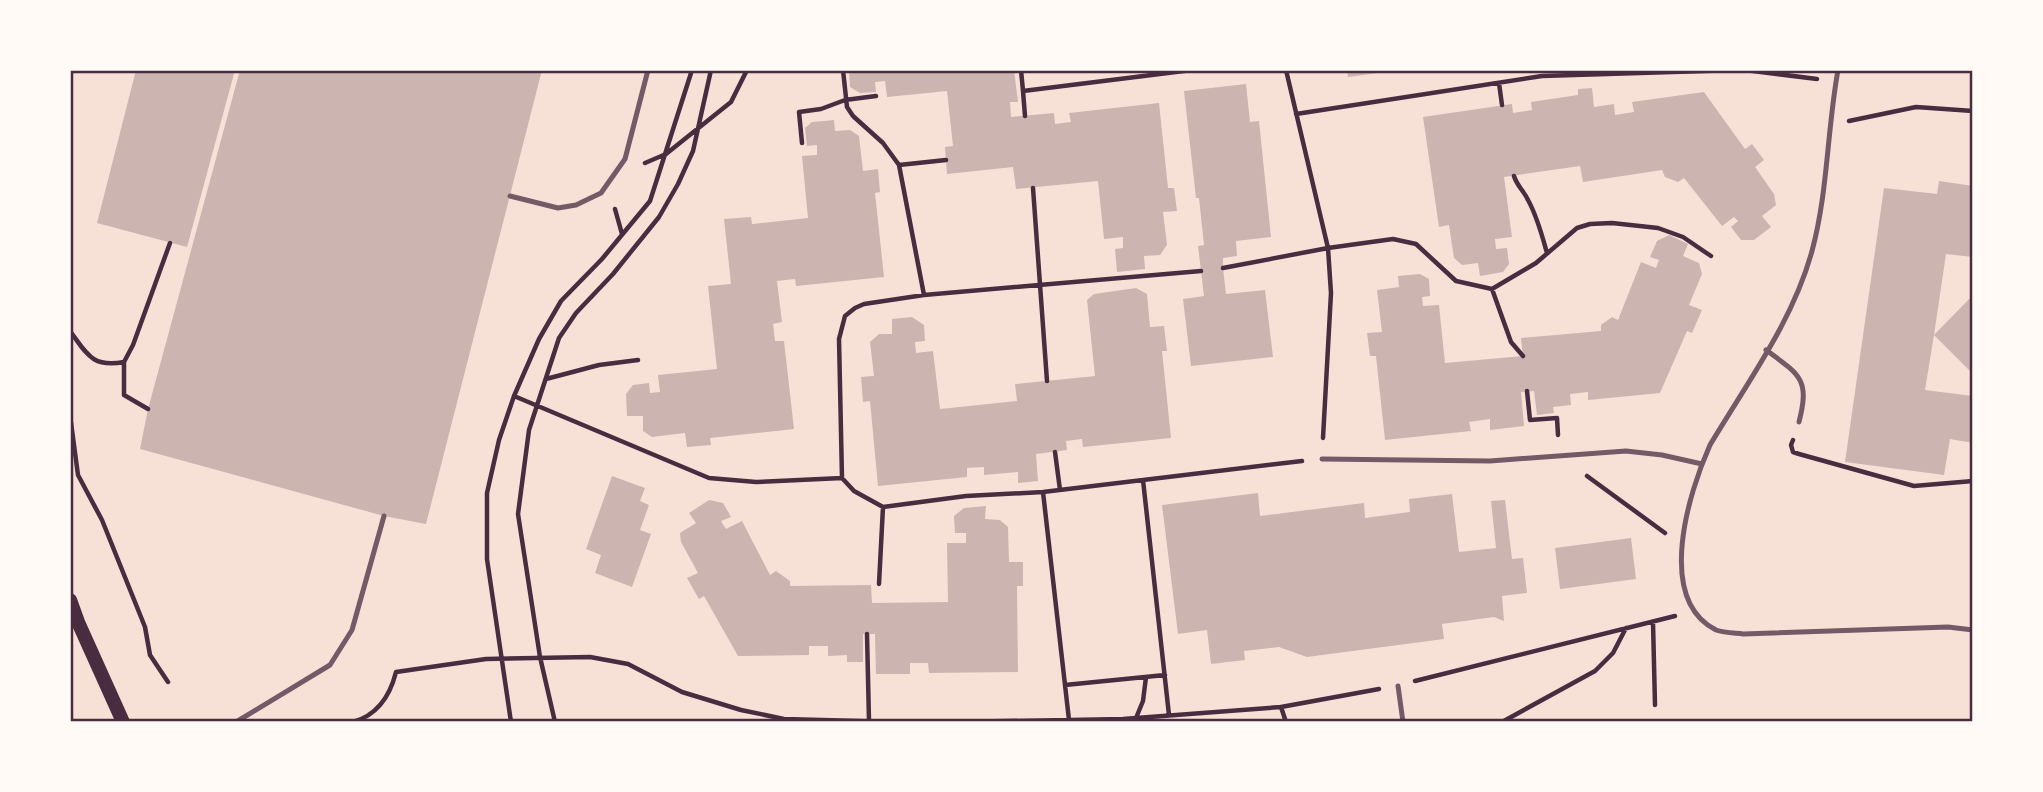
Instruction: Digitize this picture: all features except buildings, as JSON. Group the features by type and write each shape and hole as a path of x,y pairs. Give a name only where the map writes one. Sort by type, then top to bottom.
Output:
{"main road":[{"path":"70,600 123,722"}],"lane":[{"path":"510,196 558,208 576,205 601,193 617,174 625,159 648,70"},
{"path":"1838,70 1812,251 1797,296 1710,445 1702,464 1686,510 1682,549 1684,587 1693,611 1718,631 1743,634 1948,627 1973,630"},
{"path":"1766,350 1796,372 1802,383 1804,401 1799,422"},
{"path":"1322,459 1490,461 1626,451 1662,455 1702,464"},
{"path":"236,722 330,665 352,629 384,516"},
{"path":"1398,686 1403,722"}],"path":[{"path":"511,722 488,559 487,493 499,440 514,396 539,340 561,301 602,259 650,201 692,70"},
{"path":"555,722 540,657 518,514 529,430 559,338 576,313 613,274 659,217 693,151 711,70"},
{"path":"617,174 666,154 699,128 731,102 747,70"},
{"path":"843,70 845,100 853,116 883,143 898,164 924,295"},
{"path":"1021,70 1026,116"},
{"path":"1023,91 1192,70"},
{"path":"1201,271 924,295 864,304 845,316 839,339 842,478 854,491 883,508 966,496 1043,492 1322,459 1331,293 1328,248 1286,70"},
{"path":"1296,114 1499,83 1542,73 1738,70"},
{"path":"1745,70 1836,82"},
{"path":"1499,83 1502,106"},
{"path":"802,143 799,112 845,100 876,96"},
{"path":"1830,126 1916,107 1973,111"},
{"path":"898,164 946,160"},
{"path":"1514,176 1538,221 1547,253"},
{"path":"1033,188 1046,381"},
{"path":"1223,268 1393,239 1416,244 1456,281 1492,289 1518,274 1577,228 1590,223 1658,228 1683,237 1711,256"},
{"path":"148,409 124,395 124,362 133,345 170,243"},
{"path":"1492,289 1507,334 1523,356"},
{"path":"70,331 90,359 110,365 124,362"},
{"path":"545,380 599,365 638,360"},
{"path":"1527,391 1530,420 1556,418 1561,456 1652,523"},
{"path":"514,396 709,478 756,482 842,478"},
{"path":"70,415 78,475 102,520 145,627 150,655 168,682"},
{"path":"1799,422 1791,444 1793,452 1913,486 1973,481"},
{"path":"1055,452 1060,490"},
{"path":"1143,480 1169,715"},
{"path":"1043,492 1069,720"},
{"path":"880,584 883,508"},
{"path":"952,722 1123,720 1281,707 1398,686 1693,611"},
{"path":"1653,622 1655,705"},
{"path":"1503,722 1595,671 1613,653 1626,628"},
{"path":"867,634 869,721"},
{"path":"353,722 377,709 392,688 396,672 486,659 540,657 590,657 628,664 682,692 773,717 897,722"},
{"path":"1065,685 1165,675"},
{"path":"1136,718 1143,701 1146,677"},
{"path":"1281,707 1286,722"}]}
